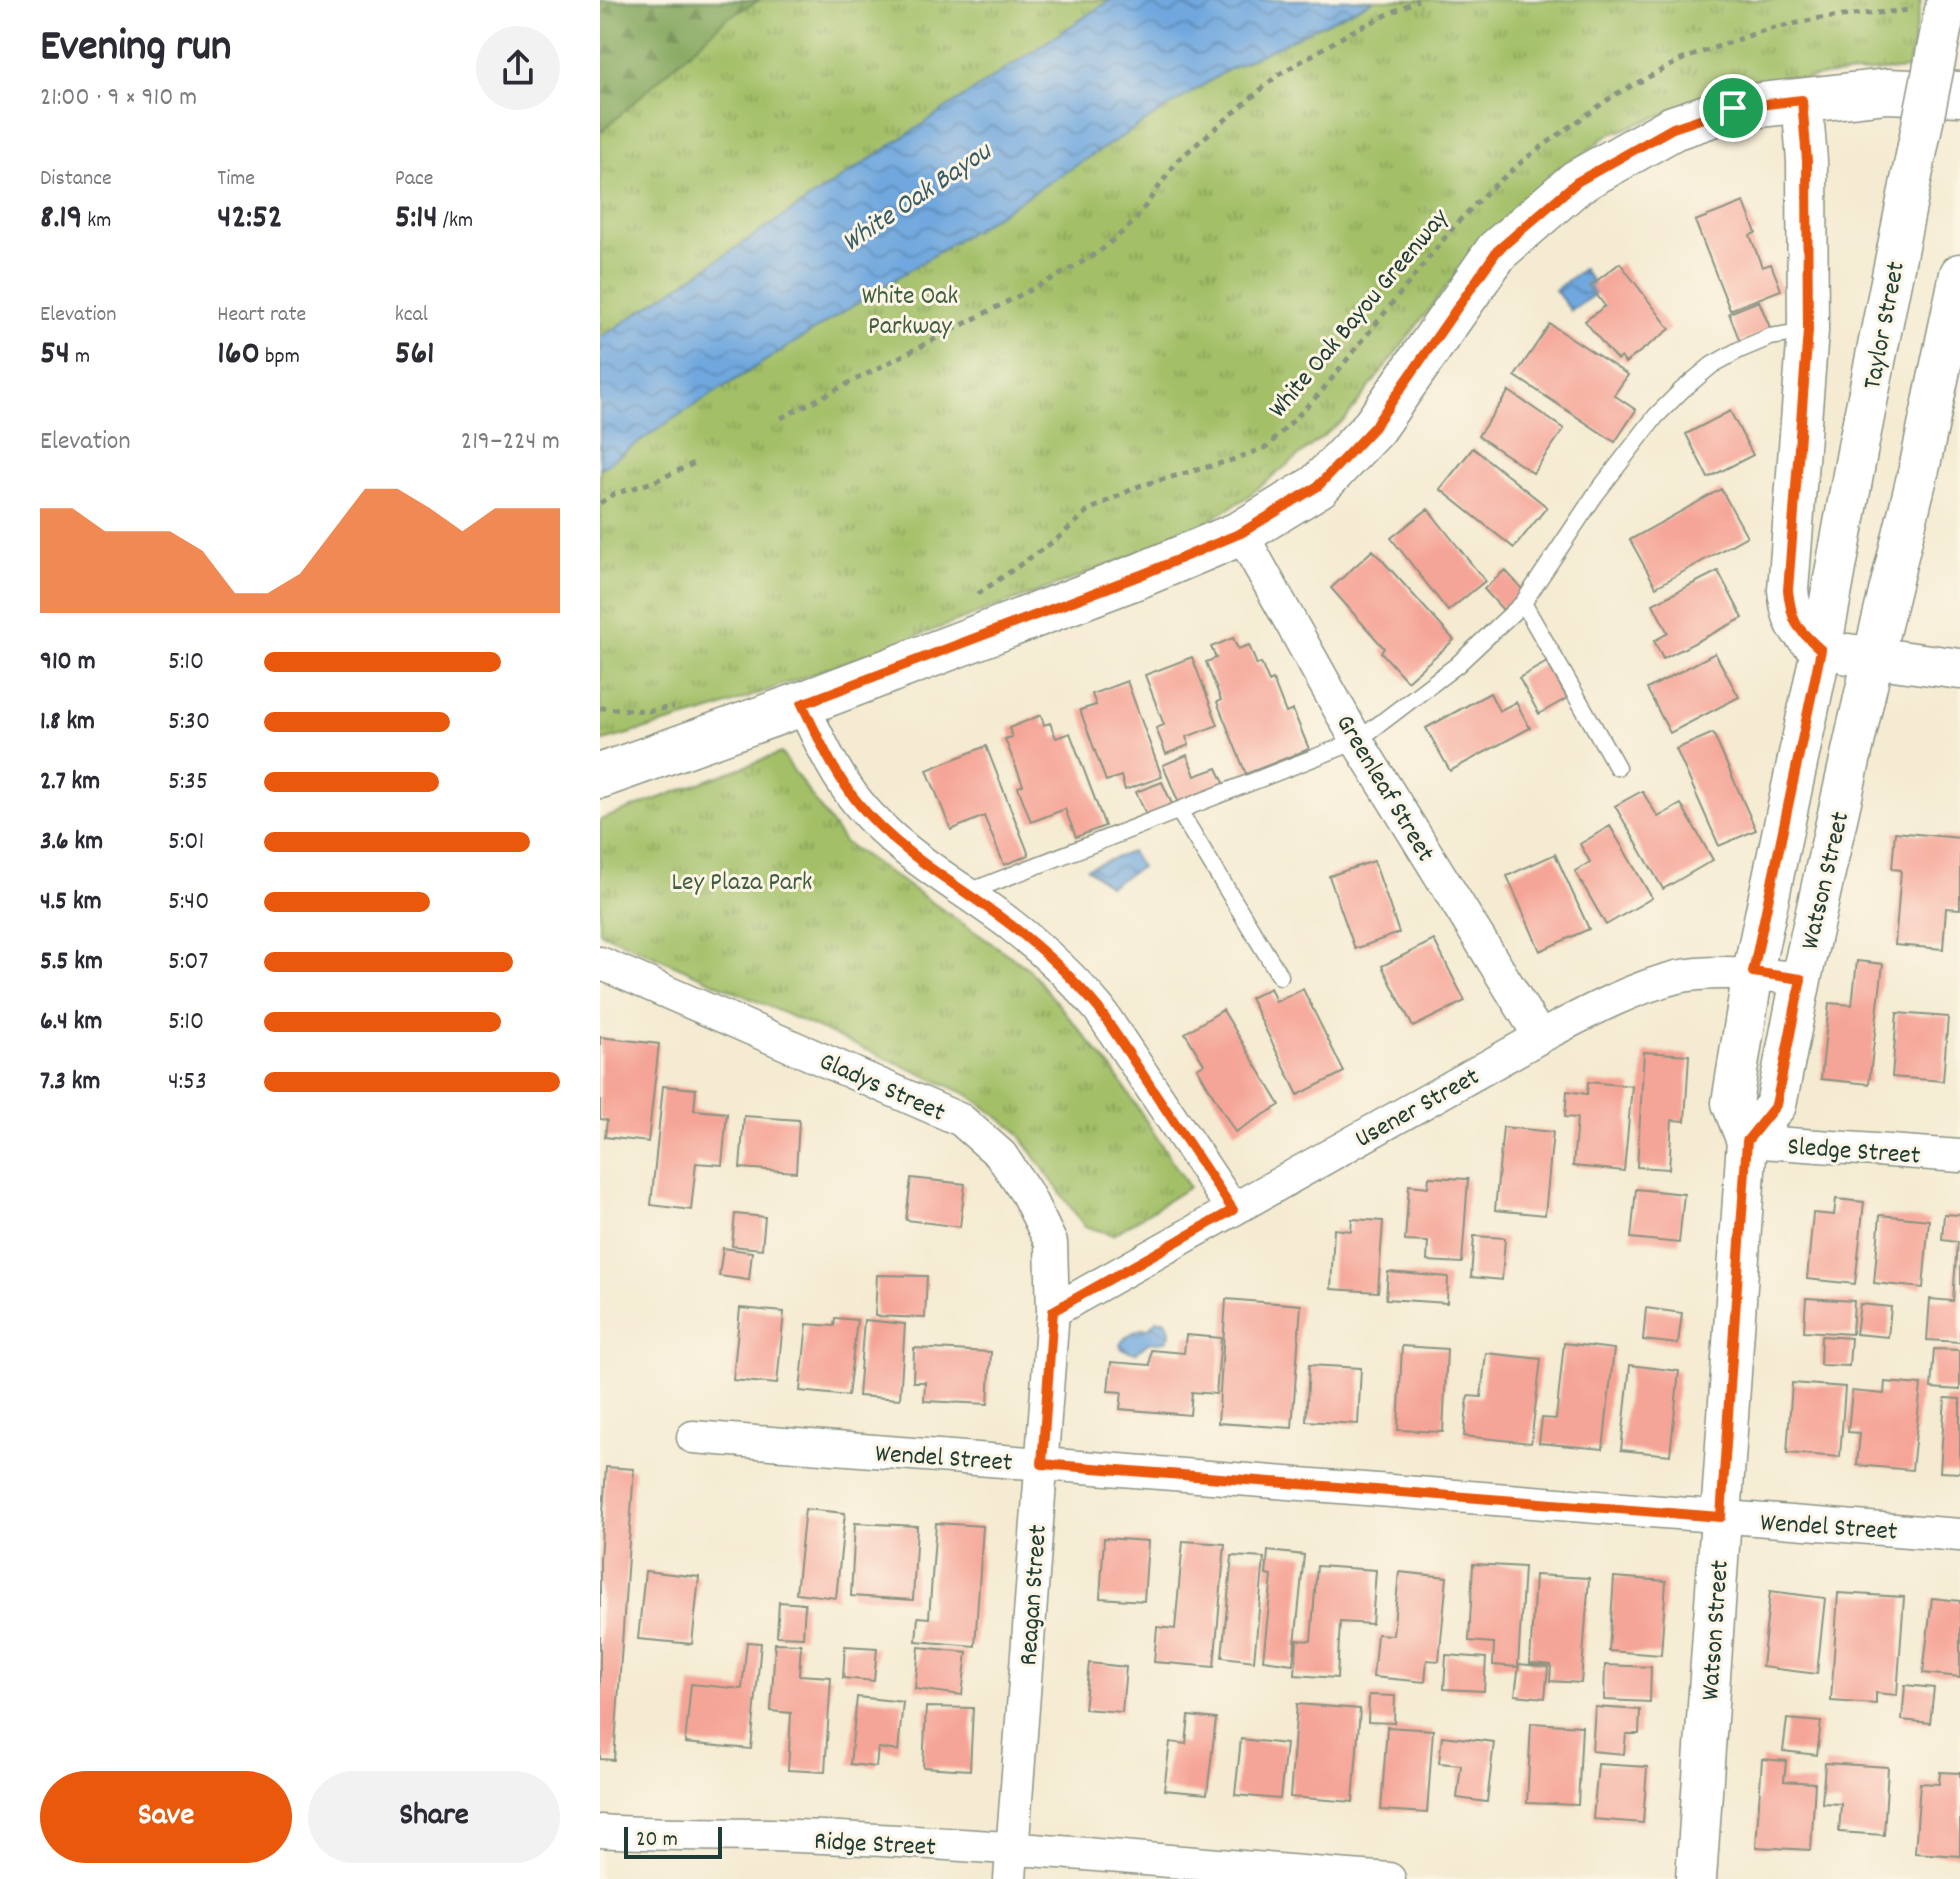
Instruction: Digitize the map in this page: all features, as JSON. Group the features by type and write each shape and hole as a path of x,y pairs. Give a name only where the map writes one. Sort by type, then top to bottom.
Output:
{"main road":[{"path":"600,776 802,704 1141,575 1241,533 1318,486 1374,427 1497,251 1577,182 1673,128 1733,108 1887,91 1960,94"}],"street":[{"name":"Taylor Street","path":"1821,650 1934,5"},
{"path":"1802,100 1807,161 1808,331 1788,590 1791,613 1797,628 1821,650 1960,669"},
{"path":"1873,658 1920,465 1960,274"},
{"name":"Greenleaf Street","path":"1241,533 1357,741 1540,1037"},
{"name":"Watson Street","path":"1696,1879 1747,1141 1732,1103 1753,972 1821,650"},
{"name":"Watson Street","path":"1747,1141 1776,1105 1873,658"},
{"path":"802,704 830,763 859,804 894,841 1010,925 1077,984 1099,1009 1233,1210"},
{"name":"Gladys Street","path":"600,963 961,1120 1001,1155 1027,1194 1051,1243 1053,1311"},
{"name":"Usener Street","path":"1053,1311 1540,1037 1612,1000 1679,977 1753,972 1801,979"},
{"name":"Sledge Street","path":"1747,1141 1960,1156"},
{"name":"Reagan Street","path":"1011,1865 1053,1311"},
{"name":"Wendel Street","path":"693,1437 1960,1535"},
{"name":"Ridge Street","path":"600,1831 653,1835 770,1835 1011,1865 1389,1879"}],"lane":[{"path":"965,894 1357,741 1457,665 1523,603 1595,495 1673,398 1712,365 1739,350 1770,337 1808,331"},
{"path":"1523,603 1617,767"},
{"path":"1179,811 1280,976"}],"path":[{"path":"781,418 1099,252 1133,223 1178,160 1278,75 1351,32 1418,0"},
{"name":"White Oak Bayou Greenway","path":"968,601 1057,539 1089,510 1139,486 1267,447 1321,392 1456,224 1486,193 1526,158 1616,94 1683,59 1762,31 1820,18 1934,5"},
{"path":"600,503 614,494 653,482 697,462"},
{"path":"600,708 649,711 687,704"}],"green space":[{"path":"600,0 760,0 727,18 600,133"},
{"name":"White Oak Parkway","path":"760,0 1921,0 1908,69 1820,76 1720,93 1606,136 1486,235 1346,418 1247,497 1189,533 1071,580 714,710 600,742 600,133 727,18"},
{"name":"Ley Plaza Park","path":"781,753 844,842 1029,969 1113,1070 1189,1187 1113,1235 1084,1226 1016,1130 967,1094 600,932 600,820"}],"water":[{"name":"White Oak Bayou","path":"1110,0 1374,0 1226,71 673,419 600,469 600,338"},
{"path":"1583,269 1596,293 1571,311 1555,290"},
{"path":"1131,852 1141,867 1109,886 1087,868"},
{"path":"1156,1320 1164,1320 1169,1327 1166,1341 1148,1343 1136,1353 1122,1349 1120,1345 1128,1335 1149,1328"}],"building":[{"path":"1744,202 1756,233 1750,235 1762,267 1771,264 1781,290 1730,310 1695,221"},
{"path":"1620,263 1670,329 1625,363 1621,357 1617,360 1585,321 1605,306 1590,286"},
{"path":"1759,301 1771,330 1740,342 1729,313"},
{"path":"1550,324 1628,375 1614,395 1636,410 1615,442 1515,376"},
{"path":"1509,391 1564,429 1533,473 1478,436"},
{"path":"1730,411 1753,455 1708,478 1686,434"},
{"path":"1473,448 1547,507 1514,548 1440,489"},
{"path":"1721,489 1747,536 1656,587 1630,540"},
{"path":"1428,509 1485,581 1448,611 1391,538"},
{"path":"1373,550 1454,640 1407,681 1381,652 1384,648 1331,588"},
{"path":"1505,570 1524,591 1503,610 1484,589"},
{"path":"1718,571 1743,618 1663,659 1654,641 1668,633 1653,604"},
{"path":"1233,638 1238,649 1249,645 1257,665 1261,663 1269,682 1273,680 1286,713 1293,710 1309,749 1246,774 1217,702 1221,700 1206,662 1216,658 1211,647"},
{"path":"1715,653 1739,697 1670,733 1647,689"},
{"path":"1192,657 1218,725 1186,737 1189,745 1166,754 1156,728 1164,725 1145,675"},
{"path":"1547,662 1567,698 1539,714 1519,678"},
{"path":"1127,681 1162,777 1125,790 1121,776 1106,781 1080,710 1096,705 1092,694"},
{"path":"1490,693 1499,711 1516,702 1530,728 1450,771 1426,728"},
{"path":"1041,715 1044,725 1050,723 1056,738 1070,733 1105,826 1076,837 1065,809 1031,822 1018,787 1023,785 1005,739 1012,737 1009,728"},
{"path":"1713,733 1756,830 1719,846 1676,749"},
{"path":"986,746 1029,855 1004,865 984,816 951,830 927,770"},
{"path":"1187,755 1195,776 1217,768 1225,785 1179,804 1163,765"},
{"path":"1162,782 1173,806 1147,817 1136,792"},
{"path":"1642,791 1658,817 1681,804 1713,860 1663,889 1615,806"},
{"path":"1610,826 1652,898 1606,925 1575,871 1590,862 1580,844"},
{"path":"1895,832 1960,838 1960,909 1946,908 1943,949 1895,945 1901,870 1892,869"},
{"path":"1555,854 1589,929 1540,951 1507,876"},
{"path":"1374,861 1399,933 1355,949 1329,876"},
{"path":"1434,940 1465,1001 1413,1027 1382,966"},
{"path":"1857,961 1883,964 1869,1084 1821,1079 1829,1003 1852,1005"},
{"path":"1270,988 1276,1002 1303,989 1344,1072 1298,1095 1250,998"},
{"path":"1223,1010 1280,1105 1235,1132 1197,1068 1204,1064 1185,1033"},
{"path":"1897,1013 1948,1017 1943,1081 1892,1077"},
{"path":"600,1037 659,1044 648,1142 605,1137 607,1120 600,1119"},
{"path":"1644,1052 1689,1055 1685,1121 1672,1120 1669,1169 1637,1167"},
{"path":"1588,1082 1632,1086 1624,1171 1573,1166 1577,1118 1565,1117 1567,1091 1587,1094"},
{"path":"663,1086 696,1089 694,1110 727,1113 722,1165 696,1163 691,1210 651,1205"},
{"path":"744,1116 799,1120 796,1172 740,1168"},
{"path":"1503,1127 1553,1132 1545,1215 1495,1210"},
{"path":"1429,1177 1468,1179 1462,1263 1427,1261 1428,1242 1405,1241 1409,1185 1428,1187"},
{"path":"911,1178 965,1184 960,1227 906,1220"},
{"path":"1636,1189 1684,1194 1679,1243 1631,1238"},
{"path":"1836,1199 1864,1202 1855,1284 1807,1279 1813,1213 1834,1215"},
{"path":"735,1214 765,1217 762,1249 732,1246"},
{"path":"1944,1214 1960,1215 1960,1342 1927,1340 1930,1299 1953,1301 1957,1242 1942,1240"},
{"path":"1880,1215 1929,1220 1923,1288 1874,1283"},
{"path":"1352,1219 1383,1221 1378,1292 1331,1289 1334,1229 1351,1231"},
{"path":"1474,1236 1505,1238 1502,1280 1471,1277"},
{"path":"723,1248 752,1252 749,1280 719,1276"},
{"path":"1388,1272 1448,1277 1447,1303 1386,1299"},
{"path":"877,1275 927,1276 925,1318 875,1316"},
{"path":"1806,1298 1854,1301 1852,1334 1804,1331"},
{"path":"1226,1299 1301,1305 1292,1428 1218,1423"},
{"path":"1860,1304 1891,1307 1888,1337 1856,1334"},
{"path":"740,1308 784,1312 777,1384 733,1380"},
{"path":"1646,1308 1682,1313 1678,1344 1643,1340"},
{"path":"835,1318 857,1320 848,1396 800,1391 807,1324 834,1326"},
{"path":"864,1320 905,1324 900,1399 858,1396"},
{"path":"1186,1335 1221,1338 1216,1394 1192,1392 1190,1415 1120,1409 1122,1392 1108,1391 1111,1362 1150,1365 1151,1350 1184,1353"},
{"path":"1821,1336 1851,1338 1849,1366 1820,1365"},
{"path":"1564,1343 1614,1349 1603,1449 1539,1443 1542,1418 1556,1419"},
{"path":"1402,1346 1447,1349 1443,1432 1398,1430"},
{"path":"914,1348 991,1352 988,1404 924,1401 925,1382 913,1382"},
{"path":"1934,1349 1960,1350 1960,1390 1931,1388"},
{"path":"1486,1353 1541,1359 1531,1443 1464,1436 1468,1396 1481,1397"},
{"path":"1309,1365 1361,1368 1358,1424 1306,1421"},
{"path":"1630,1365 1679,1371 1670,1455 1621,1450"},
{"path":"1885,1382 1921,1385 1912,1470 1857,1465 1860,1433 1848,1432 1852,1391 1884,1394"},
{"path":"1792,1383 1845,1387 1840,1457 1787,1453"},
{"path":"1945,1398 1960,1399 1960,1473 1940,1472"},
{"path":"606,1467 634,1469 614,1760 600,1759 600,1559"},
{"path":"805,1509 845,1513 836,1598 796,1593"},
{"path":"855,1523 917,1526 913,1600 851,1596"},
{"path":"936,1523 983,1526 975,1646 916,1641 918,1617 929,1618"},
{"path":"1104,1538 1148,1541 1144,1601 1100,1598"},
{"path":"1183,1541 1225,1544 1214,1667 1154,1662 1157,1627 1175,1629"},
{"path":"1268,1551 1304,1555 1293,1664 1263,1660 1272,1576 1266,1575"},
{"path":"1232,1556 1264,1558 1254,1661 1222,1657"},
{"path":"1473,1564 1524,1567 1518,1667 1493,1665 1494,1643 1469,1641"},
{"path":"1317,1566 1376,1570 1372,1624 1340,1622 1337,1678 1295,1675 1297,1640 1311,1641"},
{"path":"645,1571 699,1577 692,1644 638,1639"},
{"path":"1399,1572 1447,1577 1439,1661 1427,1660 1425,1682 1373,1677 1377,1634 1393,1635"},
{"path":"1535,1575 1589,1578 1581,1683 1550,1681 1551,1665 1530,1663"},
{"path":"1614,1577 1666,1581 1661,1655 1609,1651"},
{"path":"1770,1591 1825,1598 1817,1674 1762,1667"},
{"path":"1838,1593 1904,1597 1897,1695 1876,1693 1876,1704 1831,1701"},
{"path":"1932,1598 1960,1601 1960,1677 1923,1673"},
{"path":"779,1602 805,1604 803,1637 777,1636"},
{"path":"747,1642 761,1643 751,1749 685,1743 691,1684 742,1689"},
{"path":"775,1643 801,1644 799,1675 831,1677 825,1772 788,1770 791,1713 771,1711"},
{"path":"845,1646 877,1648 874,1681 843,1678"},
{"path":"919,1647 967,1652 962,1695 915,1689"},
{"path":"1446,1655 1486,1658 1484,1691 1444,1689"},
{"path":"1089,1663 1126,1667 1122,1712 1084,1709"},
{"path":"1519,1664 1548,1667 1545,1698 1515,1695"},
{"path":"1605,1665 1651,1667 1650,1702 1604,1700"},
{"path":"1905,1685 1934,1688 1930,1723 1902,1720"},
{"path":"1369,1695 1395,1696 1394,1723 1368,1722"},
{"path":"857,1697 903,1702 898,1751 878,1748 876,1767 850,1764"},
{"path":"1297,1704 1360,1709 1353,1802 1290,1797"},
{"path":"926,1707 973,1708 970,1770 923,1767"},
{"path":"1595,1707 1640,1710 1639,1734 1626,1734 1624,1754 1592,1751"},
{"path":"1189,1716 1216,1719 1207,1794 1164,1790 1170,1742 1186,1744"},
{"path":"1787,1719 1821,1722 1817,1755 1783,1751"},
{"path":"1531,1723 1582,1726 1578,1805 1527,1803"},
{"path":"1387,1727 1433,1730 1427,1813 1381,1810"},
{"path":"1442,1736 1494,1742 1487,1802 1457,1798 1461,1765 1439,1763"},
{"path":"1241,1739 1286,1744 1280,1799 1235,1795"},
{"path":"1762,1759 1786,1761 1784,1781 1815,1783 1811,1850 1756,1847"},
{"path":"1825,1763 1888,1767 1884,1835 1839,1832 1841,1804 1822,1803"},
{"path":"1598,1764 1647,1767 1643,1823 1593,1819"},
{"path":"1940,1772 1960,1773 1960,1856 1915,1853 1920,1783 1939,1784"}],"route":[{"path":"1802,100 1807,161 1808,331 1788,590 1797,628 1821,650 1753,972 1801,979 1776,1105 1747,1141 1721,1517 1042,1464 1053,1311 1233,1210 1099,1009 1077,984 1010,925 928,869 894,841 859,804 830,763 802,704 1141,575 1241,533 1318,486 1374,427 1497,251 1577,182 1673,128 1733,108 1802,100"}]}
